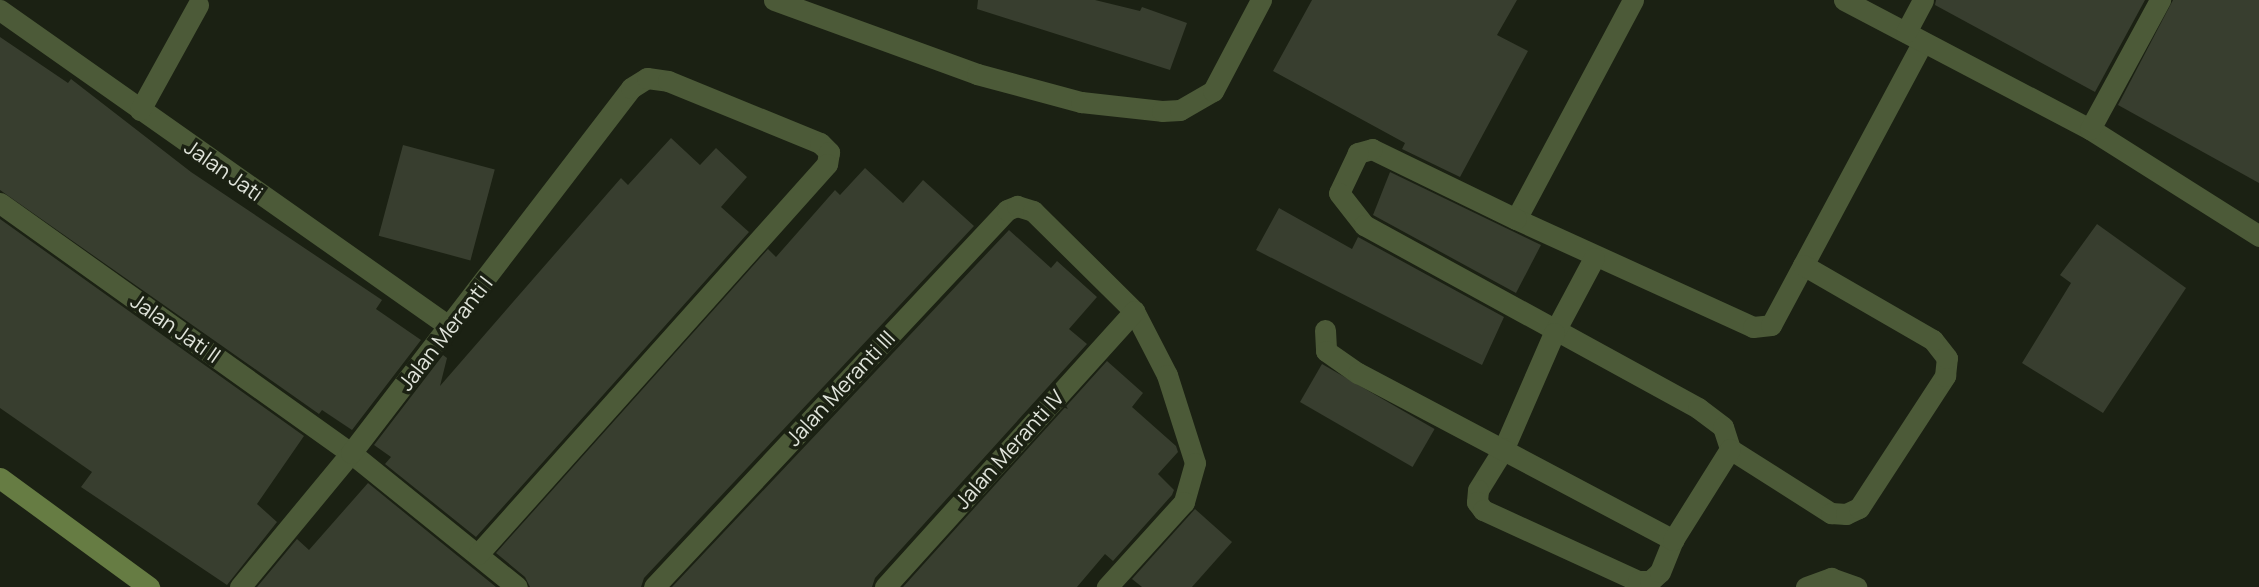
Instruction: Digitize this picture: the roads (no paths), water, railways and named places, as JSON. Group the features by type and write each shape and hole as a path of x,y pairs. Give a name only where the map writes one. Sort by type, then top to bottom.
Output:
{"street":[{"path":"774,0 977,74 1081,102 1162,111 1181,110 1213,92 1261,0"},
{"path":"1516,219 1633,0"},
{"path":"1844,0 2090,129 2258,231"},
{"path":"1803,265 1933,340 1947,358 1945,376 1859,508 1846,514 1831,513 1730,449 1723,427 1698,408 1554,332 1363,225 1339,193 1358,153 1372,149 1594,258 1760,327 1771,325 1914,37 1923,0"},
{"path":"2090,129 2160,0"},
{"path":"140,110 198,5"},
{"name":"Jalan Jati","path":"0,10 450,327"},
{"name":"Jalan Meranti I","path":"240,587 351,453 450,327 631,88 647,78 668,81 820,144 829,152 827,164 478,554"},
{"name":"Jalan Jati II","path":"0,203 351,453 517,587"},
{"name":"Jalan Meranti III","path":"654,587 1007,210 1017,206 1033,212 1134,311"},
{"path":"1594,258 1554,332 1504,448 1478,490 1477,502 1483,510 1638,581 1650,581 1660,572 1674,540 1730,449"},
{"path":"1107,587 1184,502 1195,463 1167,375 1134,311"},
{"name":"Jalan Meranti IV","path":"885,587 1134,311"},
{"path":"1325,330 1323,344 1329,354 1674,540"},
{"path":"0,478 149,587"},
{"path":"1806,587 1818,580 1850,584"}]}
